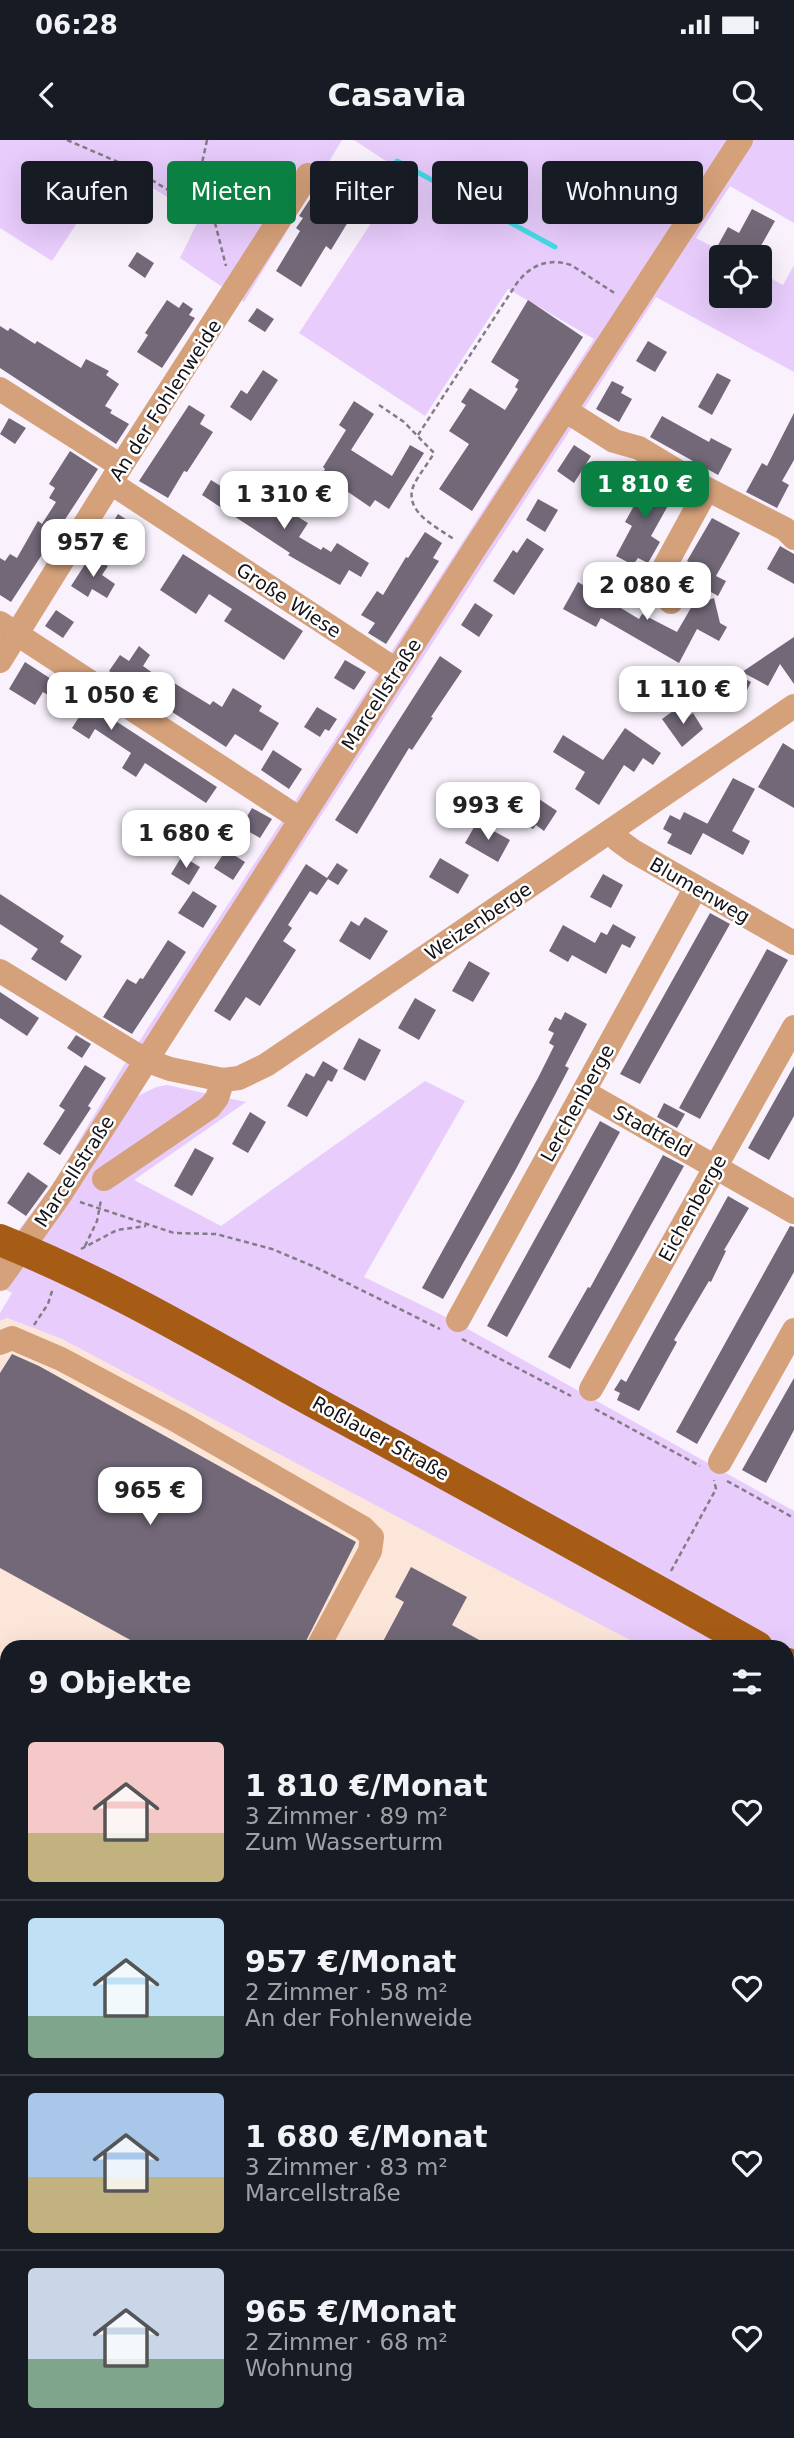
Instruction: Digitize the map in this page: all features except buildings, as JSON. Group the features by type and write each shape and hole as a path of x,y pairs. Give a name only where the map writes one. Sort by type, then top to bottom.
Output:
{"main road":[{"name":"Roßlauer Straße","path":"11,1245 67,1269 214,1347 660,1590 745,1640"}],"street":[{"name":"Marcellstraße","path":"0,1279 11,1245 60,1195 396,670 741,140"},
{"name":"An der Fohlenweide","path":"0,661 9,629 116,475 308,175"},
{"name":"Große Wiese","path":"0,389 116,475 396,670"},
{"path":"565,410 614,441 645,452 707,489 785,529 794,538"},
{"path":"671,602 654,586 707,489"},
{"path":"9,629 300,819"},
{"name":"Weizenberge","path":"0,971 145,1060 181,1072 223,1080 240,1078 266,1065 794,706"},
{"name":"Blumenweg","path":"612,831 624,845 794,943"},
{"name":"Lerchenberge","path":"451,1328 696,887"},
{"name":"Eichenberge","path":"586,1398 794,1027"},
{"path":"104,1179 210,1107 217,1098 223,1080"},
{"name":"Stadtfeld","path":"584,1092 794,1212"},
{"path":"714,1470 794,1330"},
{"path":"0,1343 12,1338 61,1359 180,1422 363,1528 372,1537 370,1550 322,1640"}],"path":[{"path":"67,140 132,168 167,189"},
{"path":"202,161 207,140"},
{"path":"215,224 226,269 237,288"},
{"path":"418,435 514,286 538,264 563,262 571,265 634,305"},
{"path":"379,405 404,422 434,453 413,487 414,508 420,515 473,551"},
{"path":"84,1249 100,1208 104,1179"},
{"path":"60,1195 174,1233 216,1234 272,1249 451,1328 586,1398 794,1518"},
{"path":"660,1590 716,1489 714,1470"}],"shaded area":[{"path":"0,140 342,140 329,161 310,161 310,193 296,216 296,161 167,161 167,197 153,188 153,161 21,161 21,224 76,224 52,261 0,228"},
{"path":"354,140 794,140 794,223 730,186 696,238 709,245 709,308 772,308 772,279 783,285 794,265 794,372 656,297 138,1096 167,1085 246,1102 134,1180 221,1226 425,1081 465,1101 364,1277 448,1318 794,1511 794,1640 630,1640 62,1339 7,1318 0,1321 0,1313 12,1293 0,1287 0,1255 54,1183 122,1068 594,339 508,289 425,416 299,333 371,224 418,224 418,161 386,161"},
{"path":"197,224 291,224 244,302 180,258"},
{"path":"6,1318 62,1339 630,1640 0,1640 0,1321"}],"waterway":[{"path":"418,172 555,247"}]}
